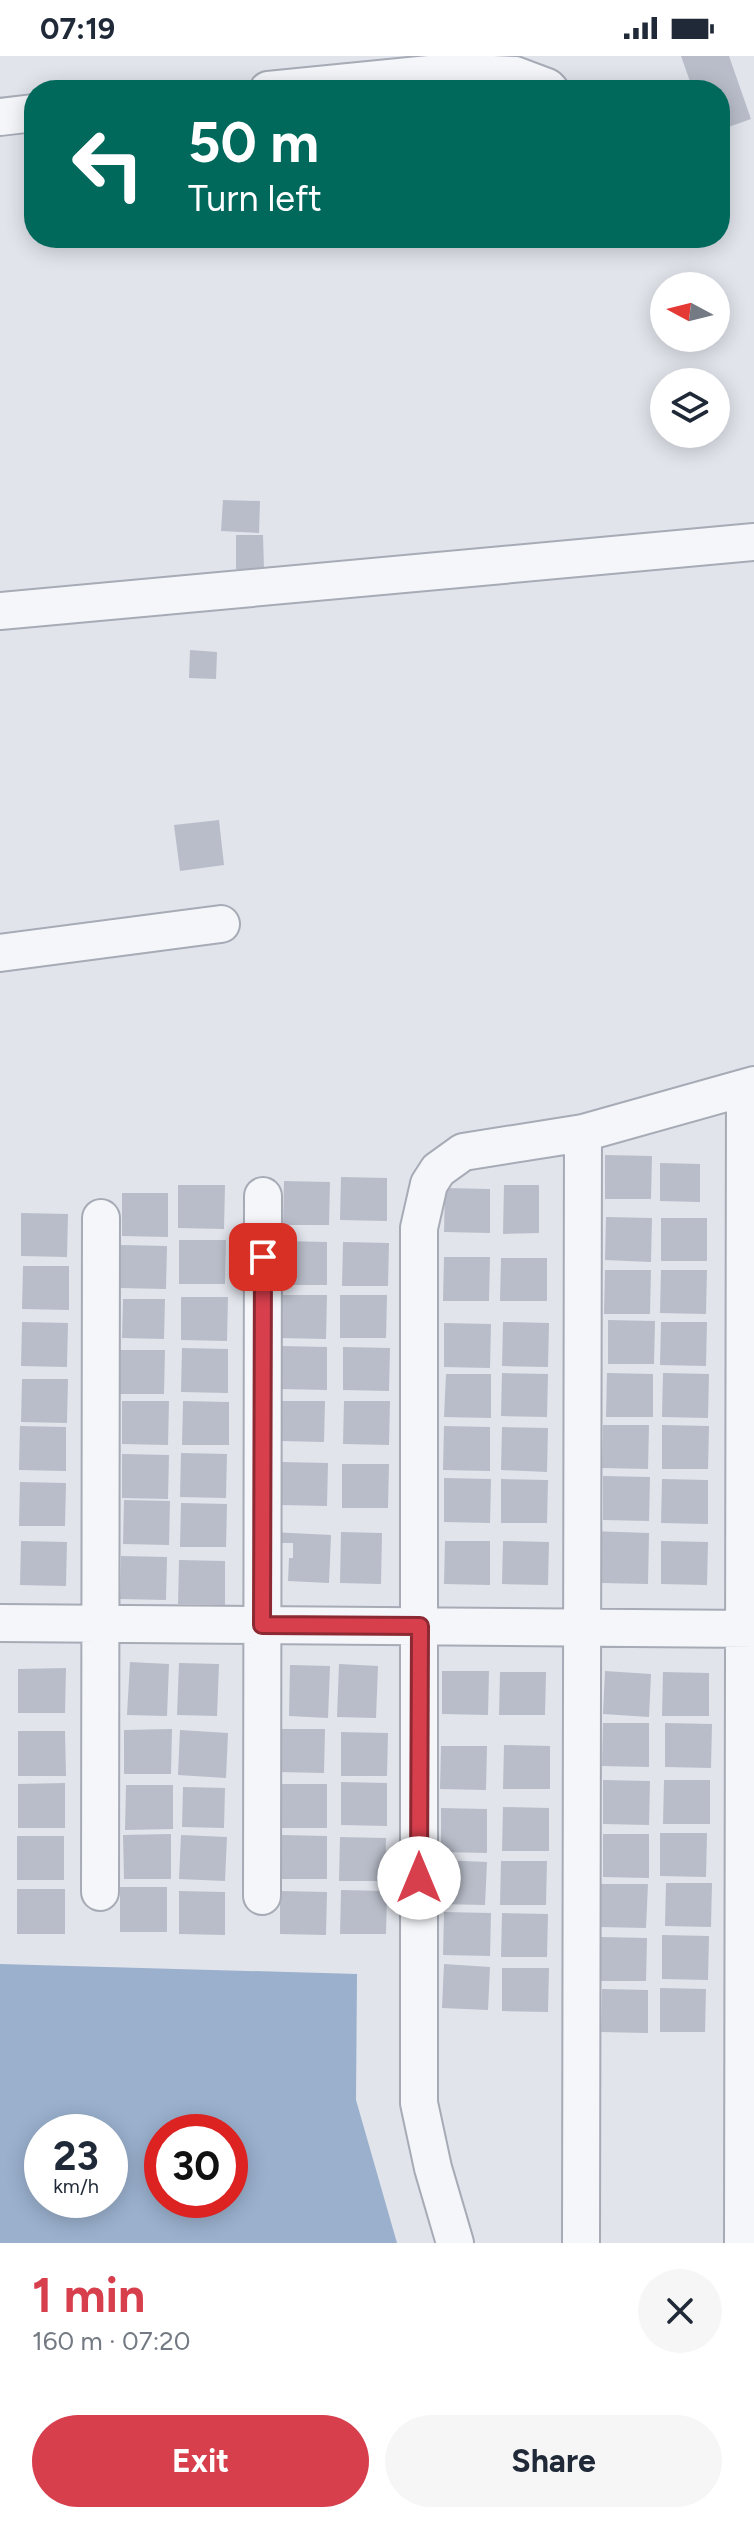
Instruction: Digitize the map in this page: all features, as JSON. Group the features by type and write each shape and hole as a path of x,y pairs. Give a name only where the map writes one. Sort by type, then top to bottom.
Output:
{"street":[{"path":"369,80 449,72 515,75 527,80"},
{"path":"0,117 24,114"},
{"path":"0,611 754,542"},
{"path":"0,953 221,924"},
{"path":"455,2243 433,2168 419,2103 419,1228 424,1198 438,1170 463,1152 583,1133 750,1087 743,2243"},
{"path":"581,2243 583,1133"},
{"path":"262,1896 263,1196"},
{"path":"100,1892 101,1218"},
{"path":"0,1623 749,1629"}],"water":[{"path":"0,1964 357,1974 356,2100 397,2243 0,2243"}],"building":[{"path":"681,56 729,56 751,119 730,126 730,80 689,80"},
{"path":"223,500 260,501 259,533 221,531"},
{"path":"236,535 263,535 264,569 236,569"},
{"path":"190,650 217,652 216,679 189,678"},
{"path":"219,820 224,865 180,871 174,825"},
{"path":"605,1155 652,1156 651,1199 605,1199"},
{"path":"660,1163 700,1164 700,1202 660,1201"},
{"path":"341,1177 387,1178 387,1221 340,1220"},
{"path":"284,1181 330,1182 329,1225 283,1225"},
{"path":"178,1185 225,1185 224,1229 178,1228"},
{"path":"504,1185 539,1185 539,1233 503,1234"},
{"path":"445,1188 490,1189 490,1233 444,1232"},
{"path":"122,1193 168,1193 168,1237 122,1236"},
{"path":"21,1213 68,1214 67,1257 21,1256"},
{"path":"606,1217 652,1218 651,1262 605,1260"},
{"path":"661,1218 707,1218 707,1261 661,1261"},
{"path":"179,1240 226,1240 225,1284 179,1284"},
{"path":"281,1241 327,1242 327,1285 280,1285"},
{"path":"343,1242 389,1243 388,1286 342,1286"},
{"path":"121,1245 167,1246 166,1289 120,1288"},
{"path":"444,1257 490,1257 489,1301 443,1301"},
{"path":"501,1258 547,1258 547,1301 500,1301"},
{"path":"23,1266 69,1266 69,1310 22,1309"},
{"path":"605,1270 651,1270 650,1314 604,1314"},
{"path":"661,1270 707,1270 706,1314 660,1313"},
{"path":"281,1295 327,1295 326,1339 280,1338"},
{"path":"340,1295 387,1295 386,1338 340,1338"},
{"path":"181,1297 228,1297 227,1341 181,1340"},
{"path":"123,1299 165,1299 164,1339 122,1338"},
{"path":"608,1320 655,1321 654,1364 608,1364"},
{"path":"22,1322 68,1323 67,1367 21,1366"},
{"path":"503,1322 549,1323 548,1367 502,1366"},
{"path":"661,1322 707,1322 706,1366 660,1365"},
{"path":"444,1323 491,1324 490,1368 444,1367"},
{"path":"281,1346 327,1347 327,1390 280,1389"},
{"path":"343,1347 390,1348 389,1391 343,1390"},
{"path":"182,1348 228,1349 228,1393 181,1392"},
{"path":"118,1350 165,1350 164,1394 118,1394"},
{"path":"502,1373 548,1374 547,1417 501,1416"},
{"path":"607,1373 653,1374 653,1417 606,1417"},
{"path":"663,1373 709,1374 708,1418 662,1417"},
{"path":"446,1374 491,1374 491,1418 444,1417"},
{"path":"22,1379 68,1379 67,1423 21,1422"},
{"path":"122,1401 169,1401 168,1445 122,1444"},
{"path":"183,1401 229,1402 229,1445 182,1445"},
{"path":"282,1401 325,1401 324,1442 281,1441"},
{"path":"344,1401 390,1401 389,1445 343,1444"},
{"path":"603,1425 649,1425 648,1469 602,1468"},
{"path":"662,1425 709,1426 708,1469 662,1469"},
{"path":"20,1426 66,1427 66,1471 19,1470"},
{"path":"444,1426 490,1427 490,1471 443,1470"},
{"path":"502,1427 548,1428 547,1472 501,1470"},
{"path":"181,1453 227,1454 226,1498 180,1497"},
{"path":"122,1454 169,1455 168,1499 122,1498"},
{"path":"281,1462 328,1463 327,1506 281,1505"},
{"path":"342,1464 389,1464 388,1508 342,1508"},
{"path":"603,1476 650,1477 649,1521 603,1520"},
{"path":"444,1478 491,1479 490,1523 444,1522"},
{"path":"501,1479 548,1480 547,1523 501,1523"},
{"path":"662,1479 708,1480 708,1524 661,1523"},
{"path":"20,1482 66,1483 65,1526 19,1526"},
{"path":"124,1500 170,1501 169,1545 123,1544"},
{"path":"181,1503 227,1504 226,1547 180,1547"},
{"path":"591,1531 649,1533 648,1584 601,1583 602,1551 590,1551"},
{"path":"271,1532 331,1535 329,1583 288,1581 293,1543 279,1543"},
{"path":"341,1532 382,1533 381,1584 340,1583"},
{"path":"21,1541 67,1542 66,1586 20,1585"},
{"path":"445,1541 490,1541 490,1585 444,1584"},
{"path":"503,1541 549,1542 548,1585 502,1584"},
{"path":"661,1541 708,1542 707,1585 661,1584"},
{"path":"121,1556 167,1557 166,1600 120,1599"},
{"path":"179,1560 225,1561 225,1605 178,1604"},
{"path":"130,1662 169,1664 167,1716 127,1715"},
{"path":"179,1663 219,1664 217,1716 177,1715"},
{"path":"339,1664 378,1666 376,1718 337,1717"},
{"path":"290,1665 330,1666 328,1718 289,1716"},
{"path":"66,1668 65,1713 18,1713 18,1669"},
{"path":"442,1671 489,1671 488,1715 442,1714"},
{"path":"605,1671 651,1674 649,1717 603,1714"},
{"path":"500,1672 546,1672 545,1715 499,1715"},
{"path":"663,1672 709,1673 709,1716 662,1716"},
{"path":"603,1723 649,1723 649,1767 602,1766"},
{"path":"665,1723 712,1724 711,1768 665,1767"},
{"path":"172,1729 171,1774 124,1774 124,1730"},
{"path":"279,1729 325,1729 324,1773 278,1772"},
{"path":"180,1730 228,1733 226,1778 178,1775"},
{"path":"18,1731 65,1731 66,1776 18,1776"},
{"path":"341,1732 388,1733 387,1776 341,1776"},
{"path":"504,1745 550,1746 550,1789 503,1789"},
{"path":"441,1746 487,1746 486,1790 440,1789"},
{"path":"603,1780 650,1781 649,1825 603,1824"},
{"path":"664,1780 710,1780 710,1824 663,1824"},
{"path":"341,1782 387,1783 387,1826 341,1825"},
{"path":"65,1783 65,1828 18,1828 18,1784"},
{"path":"281,1784 327,1784 327,1828 280,1828"},
{"path":"126,1785 173,1785 173,1829 125,1830"},
{"path":"183,1787 225,1788 224,1828 182,1827"},
{"path":"503,1807 549,1808 549,1851 502,1851"},
{"path":"441,1808 487,1809 487,1853 441,1852"},
{"path":"660,1833 707,1833 706,1877 660,1876"},
{"path":"171,1834 171,1879 124,1879 123,1835"},
{"path":"603,1834 649,1834 649,1878 603,1877"},
{"path":"181,1835 227,1837 225,1881 179,1879"},
{"path":"281,1835 327,1836 327,1879 280,1879"},
{"path":"17,1836 64,1836 64,1880 17,1880"},
{"path":"340,1837 386,1838 385,1881 339,1881"},
{"path":"440,1860 487,1862 485,1905 438,1904"},
{"path":"501,1861 547,1861 546,1905 500,1905"},
{"path":"666,1883 712,1883 711,1927 665,1926"},
{"path":"601,1884 648,1884 646,1928 600,1927"},
{"path":"120,1887 167,1887 167,1932 120,1932"},
{"path":"17,1889 65,1889 65,1934 17,1934"},
{"path":"341,1890 387,1891 386,1934 340,1934"},
{"path":"179,1891 225,1892 225,1935 179,1934"},
{"path":"280,1891 327,1892 326,1935 280,1934"},
{"path":"444,1912 491,1913 490,1956 443,1955"},
{"path":"502,1913 548,1914 547,1957 501,1957"},
{"path":"662,1935 709,1936 708,1980 662,1979"},
{"path":"600,1937 647,1938 646,1981 600,1981"},
{"path":"444,1964 490,1967 488,2010 442,2008"},
{"path":"502,1968 549,1968 548,2012 502,2011"},
{"path":"660,1988 706,1989 705,2032 660,2032"},
{"path":"602,1989 648,1990 648,2033 601,2032"}],"route":[{"path":"263,1257 262,1625 420,1626 419,1878"}]}
